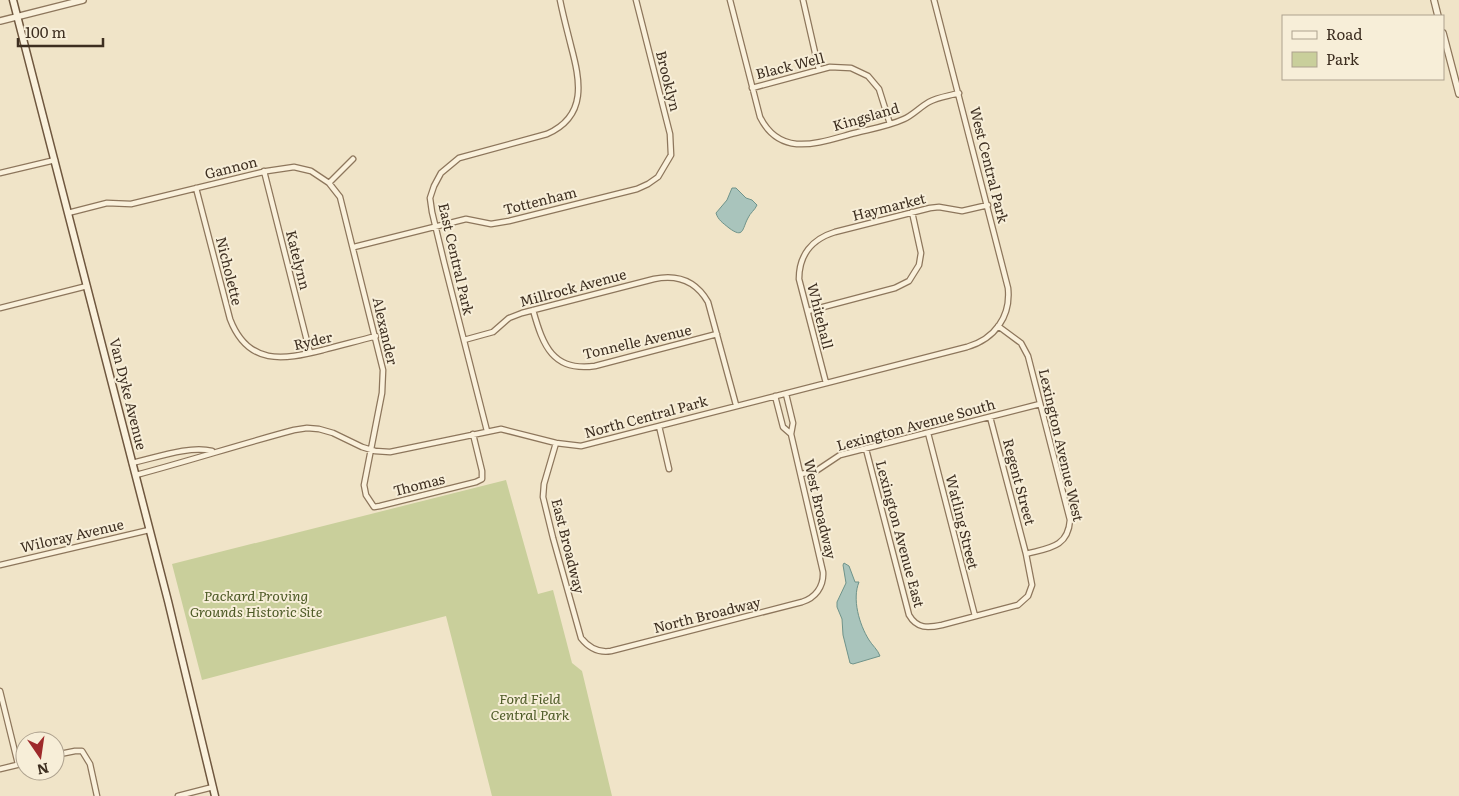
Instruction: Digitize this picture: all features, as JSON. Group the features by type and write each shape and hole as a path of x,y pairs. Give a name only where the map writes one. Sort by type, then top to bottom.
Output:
{"main road":[{"name":"Van Dyke Avenue","path":"13,0 136,475 215,796"}],"street":[{"path":"0,21 83,0"},
{"name":"East Central Park","path":"487,431 435,227 431,205 432,193 437,179 450,164 460,158 547,134 568,117 577,102 579,82 560,0"},
{"name":"Brooklyn","path":"636,0 670,134 672,156 666,167"},
{"path":"730,0 752,88"},
{"path":"803,0 819,70"},
{"name":"West Central Park","path":"934,0 1007,280 1009,296 1007,310 994,332"},
{"path":"1434,0 1438,15"},
{"path":"1444,37 1459,94"},
{"name":"Black Well","path":"752,88 819,70 836,67 851,68 868,76 881,93 890,124"},
{"name":"Kingsland","path":"752,88 760,118 767,130 790,144 801,145 890,124 908,117 930,101 959,93"},
{"path":"329,183 354,159"},
{"path":"0,173 55,160"},
{"name":"Gannon","path":"68,213 107,203 131,204 264,171 294,167 311,171 329,183 340,197 354,247"},
{"name":"Tottenham","path":"354,247 466,219 496,224 637,188 658,177 666,167"},
{"name":"Katelynn","path":"264,171 310,353"},
{"name":"Nicholette","path":"196,188 230,319 239,337 255,351"},
{"name":"Haymarket","path":"805,255 814,242 824,235 934,207 962,212 988,205"},
{"path":"808,311 895,288 909,281 919,265 921,253 912,212"},
{"name":"Alexander","path":"354,247 376,336 384,379 370,450"},
{"name":"Whitehall","path":"805,255 801,263 799,280 826,383"},
{"name":"Millrock Avenue","path":"464,340 489,334 510,318 533,310 661,277 678,278 702,291 708,302 717,334"},
{"path":"0,308 87,286"},
{"name":"Tonnelle Avenue","path":"533,310 540,336 549,351 562,361 580,368 596,366 717,334"},
{"name":"Lexington Avenue West","path":"998,326 1025,348 1070,520 1069,531 1062,542 1054,547 1026,554"},
{"name":"North Central Park","path":"136,475 294,430 307,428 333,433 370,450 390,452 487,431 507,430 556,443 581,446 973,346 994,332"},
{"path":"717,334 736,405"},
{"name":"Ryder","path":"255,351 281,358 310,353 376,336"},
{"name":"West Broadway","path":"786,394 793,422 791,434 823,572 824,579 820,588"},
{"name":"West Broadway","path":"775,396 783,427 791,434"},
{"name":"Lexington Avenue South","path":"801,474 816,470 840,455 1040,404"},
{"path":"779,412 790,409"},
{"name":"Regent Street","path":"975,616 1014,607 1026,600 1032,585 1026,554 990,417"},
{"path":"659,426 670,469"},
{"name":"Watling Street","path":"928,433 975,616"},
{"name":"Thomas","path":"370,450 364,485 366,495 374,507 482,479 482,471 473,434"},
{"name":"East Broadway","path":"556,443 544,484 543,497 578,629 583,641 594,649"},
{"name":"North Central Park","path":"132,463 203,448 214,452"},
{"name":"Lexington Avenue East","path":"866,449 907,612 914,624 925,628 975,616"},
{"name":"Wiloray Avenue","path":"0,565 149,530"},
{"name":"North Broadway","path":"594,649 603,652 618,650 782,608 809,599 820,588"},
{"path":"0,691 15,752"},
{"path":"65,752 75,750 82,751 90,764 97,796"},
{"path":"0,769 15,765"},
{"path":"178,796 213,787"}],"green space":[{"name":"Packard Proving Grounds Historic Site","path":"506,480 538,594 553,590 572,663 582,671 612,796 492,796 446,616 202,680 172,564"}],"water":[{"path":"732,188 736,188 757,205 740,233 737,233 719,220 716,213 727,200"},
{"path":"844,563 849,566 855,582 859,582 856,604 860,619 865,634 880,656 853,664 850,663 843,635 842,619 837,607 837,602 846,583"}],"park label":[{"name":"Ford Field Central Park","path":"530,708"}]}
